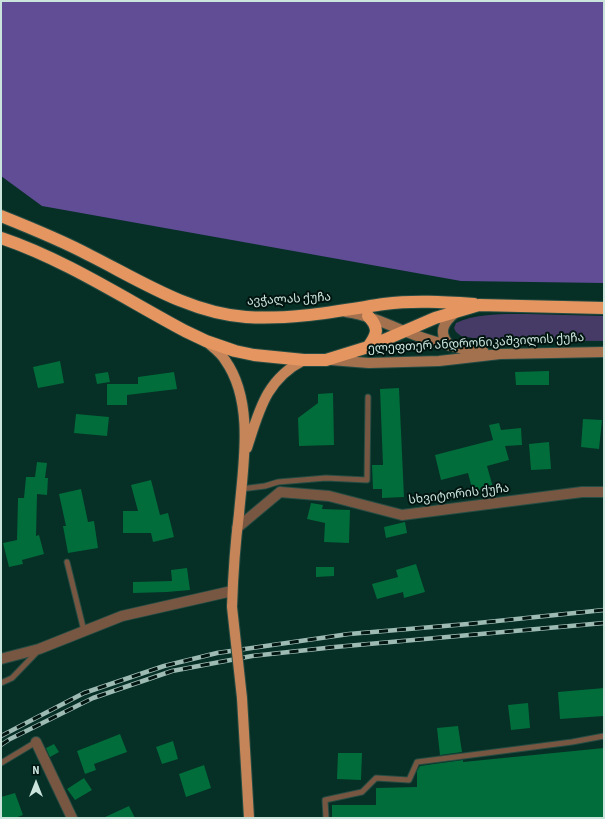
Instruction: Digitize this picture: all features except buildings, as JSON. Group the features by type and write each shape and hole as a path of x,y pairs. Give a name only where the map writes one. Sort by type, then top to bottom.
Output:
{"highway":[{"name":"ავჭალას ქუჩა","path":"1,216 66,243 179,300 222,314 266,318 341,311 408,302 604,308"},
{"path":"1,238 19,244 57,261 164,320 206,341 235,351 254,355 304,360 326,360 368,348 435,318 480,305"},
{"path":"368,316 374,322 376,328 374,340 368,348"}],"main road":[{"path":"341,311 368,316 405,331 451,346 500,354"},
{"path":"451,346 444,338 444,329 446,321 455,313"},
{"path":"206,341 225,359 235,380 244,414 245,456 237,528 232,607 242,698 249,818"},
{"name":"ელეფთერ ანდრონიკაშვილის ქუჩა","path":"326,360 369,363 439,361 500,354 604,352"},
{"path":"245,456 260,410 271,388 285,372 304,360"}],"street":[{"name":"სხვიტორის ქუჩა","path":"237,528 280,492 329,496 402,516 582,492 604,492"},
{"path":"1,659 40,649 122,616 232,591"},
{"path":"36,742 72,818"}],"lane":[{"path":"241,489 265,486 278,482 326,478 367,480 368,397"},
{"path":"67,562 84,631"},
{"path":"1,683 12,678 40,649"},
{"path":"326,818 325,800 362,792 376,778 409,780 417,762 572,742 604,736"},
{"path":"1,763 36,742"}],"shaded area":[{"path":"1,1 604,1 604,283 461,281 42,206 1,176"},
{"path":"527,314 604,316 604,341 484,340 461,336 454,328 456,323 473,317"}],"railway":[{"path":"1,736 84,693 164,666 217,653 349,634 604,610"},
{"path":"1,745 10,739 93,698 172,671 252,656 335,647 604,623"}]}
